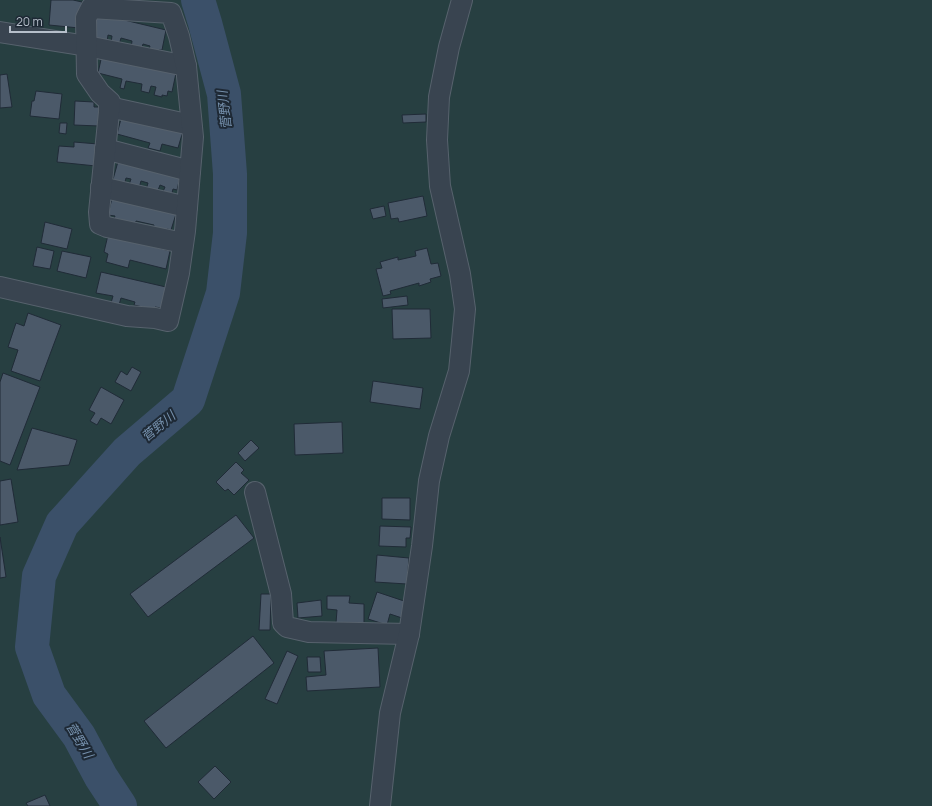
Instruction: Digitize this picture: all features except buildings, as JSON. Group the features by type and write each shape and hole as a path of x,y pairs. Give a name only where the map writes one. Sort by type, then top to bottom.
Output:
{"street":[{"path":"380,806 390,713 409,634 422,546 429,481 439,436 459,372 465,308 460,274 440,186 437,140 439,97 449,47 462,0"},
{"path":"0,287 127,316 156,318 168,321 179,273 183,243 187,207 193,137 186,66 179,36 171,13 91,8 86,18 87,74 100,93 110,102 99,212 100,224 107,227 183,243"},
{"path":"0,32 87,46 186,66"},
{"path":"109,107 192,125"},
{"path":"105,149 190,171"},
{"path":"102,187 187,207"},
{"path":"255,492 282,594 284,623 287,627 309,632 409,634"}],"green space":[{"path":"0,0 932,0 932,806 0,806"}],"waterway":[{"name":"菅野川","path":"120,806 101,777 79,736 49,695 32,647 39,576 62,524 127,452 188,400 223,293 230,233 230,174 224,94 198,0"}]}
